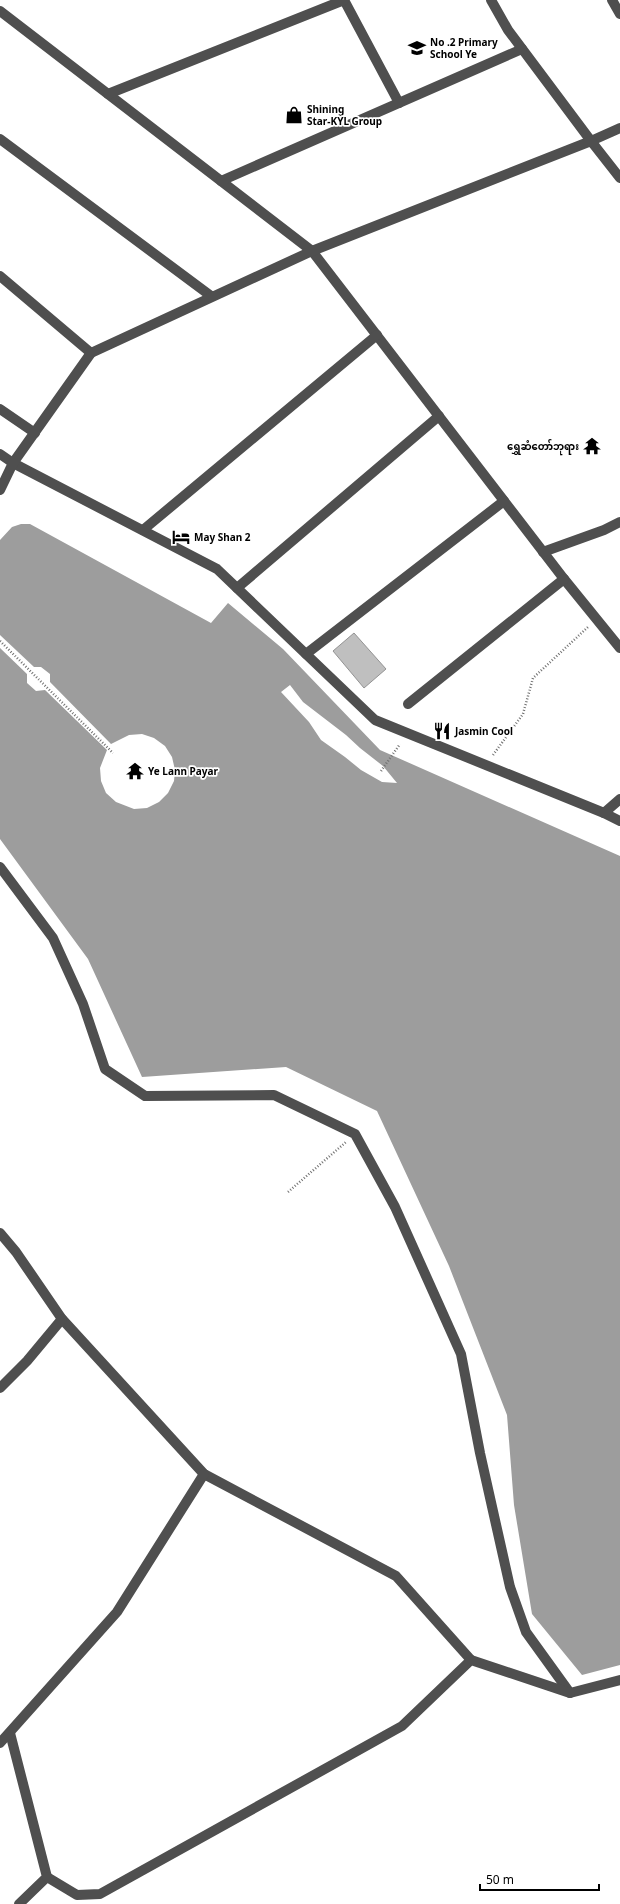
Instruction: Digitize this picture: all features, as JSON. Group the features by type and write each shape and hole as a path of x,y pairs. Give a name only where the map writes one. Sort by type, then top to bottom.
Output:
{"street":[{"path":"108,94 344,0 399,103"},
{"path":"491,0 508,30 620,178"},
{"path":"612,0 620,14"},
{"path":"0,11 312,251 543,552 619,646"},
{"path":"221,181 522,49"},
{"path":"0,490 13,463 91,353 211,296 312,251 591,141 620,128"},
{"path":"0,139 211,296"},
{"path":"0,276 91,353"},
{"path":"142,530 377,335"},
{"path":"0,409 35,433"},
{"path":"237,588 439,416"},
{"path":"0,454 13,463 217,569 375,720 604,813 620,821"},
{"path":"306,654 504,501"},
{"path":"543,552 604,530 620,522"},
{"path":"408,704 564,579"},
{"path":"604,813 620,799"},
{"path":"0,867 53,938 83,1004 105,1069 145,1096 274,1095 355,1134 395,1207 461,1354 480,1453 510,1587 526,1632 570,1693"},
{"path":"0,1233 16,1252 62,1319 204,1474 396,1576 471,1660 570,1693 620,1680"},
{"path":"0,1388 27,1361 62,1319"},
{"path":"0,1743 117,1612 204,1474"},
{"path":"10,1733 46,1877 77,1894 100,1894 402,1726 471,1660"},
{"path":"19,1904 46,1877"}],"path":[{"path":"485,765 523,714 533,678 596,619"},
{"path":"0,641 113,753"},
{"path":"382,770 395,752"},
{"path":"288,1192 355,1134"}],"shaded area":[{"path":"21,524 30,524 211,623 228,603 283,649 380,750 620,856 620,1665 582,1675 532,1614 514,1505 507,1415 449,1266 377,1111 286,1067 142,1077 88,959 0,839 0,540 12,527","holes":["290,685 303,702 383,766 397,783 382,782 361,770 321,740 309,722 281,692"]}],"pier":[{"path":"0,635 34,667 41,667 50,674 50,682 111,744 129,735 142,734 154,738 165,746 172,757 175,770 174,781 168,793 159,802 147,808 134,809 116,802 106,793 101,781 100,768 107,750 45,690 36,691 27,683 27,674 0,648"}],"building":[{"path":"354,633 386,669 364,688 333,651"}],"place":[{"name":"No .2 Primary School Ye","path":"417,48"},
{"name":"Shining Star-KYL Group","path":"294,115"},
{"name":"ရွှေဆံတော်ဘုရား","path":"592,446"},
{"name":"May Shan 2","path":"181,537"},
{"name":"Jasmin Cool","path":"442,731"},
{"name":"Ye Lann Payar","path":"135,771"}]}
